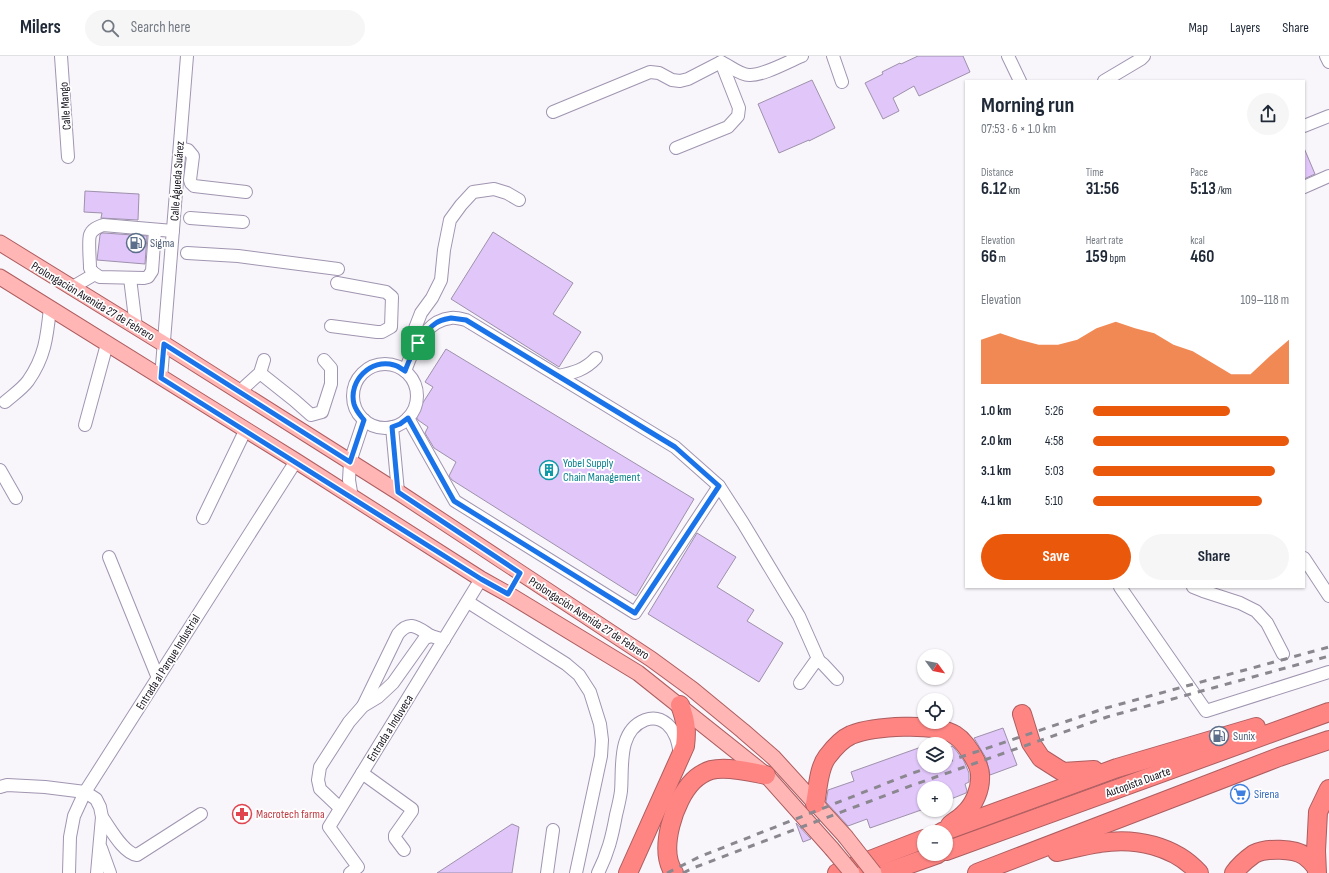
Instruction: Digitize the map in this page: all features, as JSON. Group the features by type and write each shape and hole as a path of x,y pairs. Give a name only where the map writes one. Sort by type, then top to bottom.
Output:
{"highway":[{"path":"628,873 685,746 687,733 686,720 680,705"},
{"path":"953,828 1117,768 1265,724 1329,712"},
{"name":"Autopista Duarte","path":"953,848 1329,712"},
{"path":"1022,714 1031,743 1041,758 1063,772 1117,768"},
{"path":"815,804 821,773 826,759 836,747 850,736 874,729 918,727 942,729 956,735 967,745 975,760 980,775 978,789 973,803 964,814 950,825"},
{"path":"977,873 1272,760 1329,740"},
{"path":"674,873 671,870 667,852 668,832 678,804 693,781 711,770 721,769 766,775"},
{"path":"1317,870 1318,812 1329,789"},
{"path":"1000,865 1100,843 1118,841 1140,843 1159,847 1176,854 1191,864 1199,873"},
{"path":"837,873 917,842"},
{"path":"1234,873 1238,867 1255,854 1276,850 1290,850 1305,856 1317,870"},
{"path":"885,873 918,861"}],"main road":[{"name":"Prolongación Avenida 27 de Febrero","path":"0,243 164,344 398,492 651,659 692,689 743,730 774,758 845,836 874,873"},
{"name":"Prolongación Avenida 27 de Febrero","path":"0,277 296,461 481,579 638,673 766,775 852,873"},
{"path":"508,594 520,573"},
{"path":"818,833 831,822"}],"street":[{"name":"Calle Mango","path":"61,56 68,157"},
{"name":"Calle Águeda Suárez","path":"161,378 187,56"},
{"path":"721,62 741,73 749,75 760,74 802,56"},
{"path":"833,56 842,82"},
{"path":"1008,56 1020,80"},
{"path":"1106,80 1144,56"},
{"path":"1326,56 1329,62"},
{"path":"553,112 650,72 659,73 672,80 688,79 721,62"},
{"path":"676,148 728,127 738,116 739,108 721,62"},
{"path":"1305,126 1329,116"},
{"path":"180,148 188,150 193,156 190,180 194,186 246,192"},
{"path":"1305,187 1329,176"},
{"path":"418,343 414,331 421,313 432,298 441,280 444,250 450,220 473,192 494,189 507,193 519,200"},
{"path":"190,218 243,222"},
{"path":"155,230 152,271 144,278 100,277 90,268 90,235 94,229 103,225 173,231"},
{"path":"187,253 238,256 338,269"},
{"path":"71,288 95,274"},
{"path":"130,278 136,327"},
{"path":"332,326 377,332 382,332 391,327 392,297 386,292 337,283"},
{"path":"5,402 27,382 39,363 46,342 50,308"},
{"path":"405,371 410,356 418,343 436,322 451,318 466,320 675,447 719,486 799,616 819,661 836,679"},
{"path":"86,425 107,344"},
{"path":"558,376 584,369 596,358"},
{"path":"240,392 260,373 264,360"},
{"path":"260,373 294,400 311,416 322,412 331,384 331,368 324,360"},
{"path":"384,364 395,365 405,371 412,379 416,388 414,409 408,418 400,424 392,427 377,427 364,420 354,405 353,393 356,382 363,373 373,366 384,364"},
{"path":"408,418 454,501 635,613 719,486"},
{"path":"352,498 349,480 350,462 364,420"},
{"path":"392,427 398,492"},
{"path":"202,518 246,431"},
{"name":"Entrada al Parque Industrial","path":"69,873 70,836 74,816 85,792 296,461"},
{"path":"0,470 16,498"},
{"path":"109,558 158,678"},
{"path":"1305,560 1329,596"},
{"name":"Entrada a Induveca","path":"350,873 358,867 329,827 481,579"},
{"path":"1121,588 1206,711 1329,672"},
{"path":"1196,588 1240,603 1256,611 1267,623 1282,654"},
{"path":"468,602 566,664 579,675 590,692 600,724 601,756 576,873"},
{"path":"340,808 320,789 318,780 320,767 349,722 363,706 398,634 403,628 413,625 431,636 444,640"},
{"path":"363,706 378,697 393,682 425,638 431,636"},
{"path":"800,683 815,662 819,661"},
{"path":"598,873 610,844 621,790 623,748 630,733 639,722 652,717 663,720 673,729 678,742 680,757"},
{"path":"362,774 412,810 394,838 404,850"},
{"path":"0,787 46,787 85,792 96,799 100,807 102,817 97,873"},
{"path":"102,817 125,850 137,855 202,814"},
{"path":"547,873 553,830"},
{"path":"100,846 110,873"}],"building":[{"path":"918,56 963,56 970,72 919,96 914,86 893,98 899,111 883,119 865,83 883,74 882,72"},
{"path":"812,80 835,128 809,141 779,153 758,104"},
{"path":"1305,150 1315,174 1305,179"},
{"path":"85,191 139,194 138,220 101,218 102,213 84,212"},
{"path":"493,232 573,283 553,314 581,332 559,367 451,299"},
{"path":"102,233 147,236 145,264 97,260 100,235"},
{"name":"Yobel Supply Chain Management","path":"446,349 694,499 636,596 452,480 449,476 456,462 434,448 425,433 428,427 418,420 415,415 433,387 425,382"},
{"path":"697,533 736,557 717,587 754,610 747,621 783,643 759,682 648,614"},
{"path":"1003,728 1017,765 990,775 986,758 974,738"},
{"path":"953,747 964,761 969,773 969,782 965,784 967,791 966,793 953,798 953,781 917,781 917,811 870,828 867,819 848,826 826,802 828,790 854,781 851,772 917,748 917,773 953,773"},
{"path":"796,823 811,839 803,842"},
{"path":"512,824 519,827 512,873 437,873"}],"railway":[{"path":"953,760 1106,708 1329,647"},
{"path":"683,873 913,785 1107,717 1329,656"},
{"path":"667,873 699,857 917,772"}],"place":[{"name":"Sigma","path":"136,243"},
{"name":"Yobel Supply Chain Management","path":"549,470"},
{"name":"Sunix","path":"1219,736"},
{"name":"Sirena","path":"1240,794"},
{"name":"Macrotech farma","path":"242,814"}],"route":[{"path":"451,318 466,320 675,447 719,486 635,613 454,501 408,418 400,424 392,427 398,492 520,573 508,594 481,579 296,461 161,378 164,344 350,462 364,420 354,405 353,393 356,382 363,373 373,366 384,364 395,365 405,371 410,356 418,343 436,322 451,318"}]}
